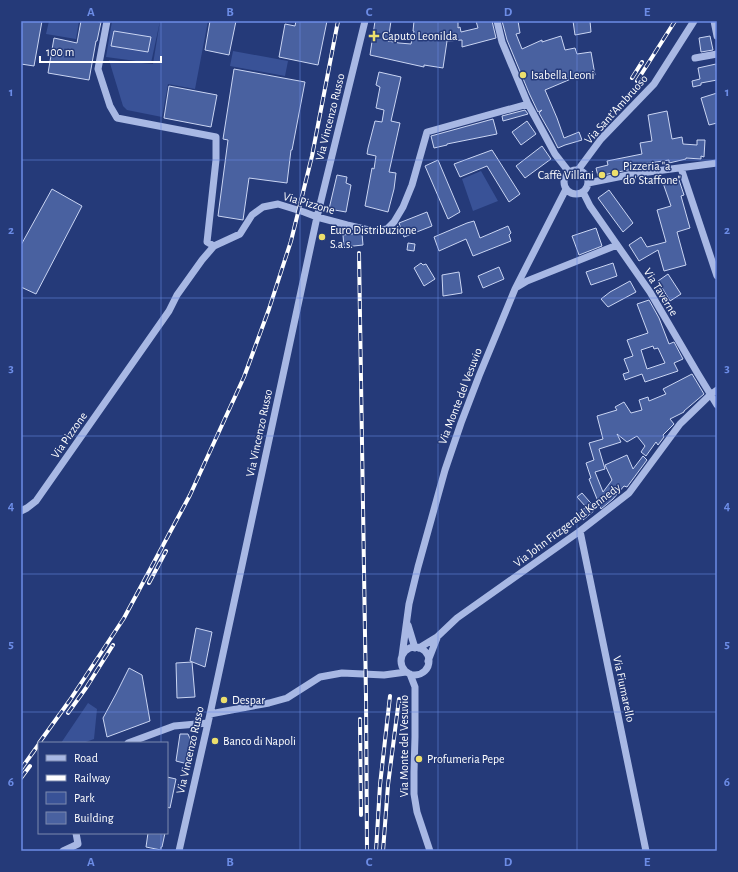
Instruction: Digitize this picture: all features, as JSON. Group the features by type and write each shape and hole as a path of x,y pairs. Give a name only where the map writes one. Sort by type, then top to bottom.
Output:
{"street":[{"path":"107,21 98,69 110,106 117,118 216,137 216,160 207,242 214,246"},
{"name":"Via Vincenzo Russo","path":"179,851 317,217 366,21"},
{"path":"497,21 502,42 528,104 555,154 569,172"},
{"name":"Via Sant'Ambruoso","path":"578,170 601,139 654,84 694,21"},
{"path":"714,21 717,36"},
{"path":"695,58 717,54"},
{"name":"Via Pizzone","path":"21,511 36,501 169,311 177,295 202,260 214,246 240,234 252,215 263,207 278,204 317,217 373,231 387,229 394,222 412,185 427,132 528,104"},
{"path":"588,183 633,174 717,163"},
{"path":"681,168 717,276"},
{"path":"578,170 587,177 588,183 586,189 578,194 570,193 564,185 565,177 569,172 578,170"},
{"name":"Via Monte del Vesuvio","path":"430,851 417,812 414,794 415,687 402,664 409,604 445,470 461,423 516,287 566,189"},
{"name":"Via Taverne","path":"582,192 590,206 650,292 717,405"},
{"path":"516,287 617,245"},
{"name":"Via John Fitzgerald Kennedy","path":"417,648 437,637 456,618 580,531 629,493 680,424 717,390"},
{"name":"Via Fiumarello","path":"580,531 646,851"},
{"name":"Via Monte del Vesuvio","path":"407,623 417,648 426,653 428,657 428,665 415,687"},
{"name":"Via John Fitzgerald Kennedy","path":"428,661 437,637"},
{"path":"387,674 402,658 407,650 417,648"},
{"path":"210,714 269,703 287,698 320,677 342,673 408,673 414,675 423,672"},
{"path":"131,742 174,726 208,723"},
{"path":"63,851 78,847 76,834"}],"green space":[{"path":"49,21 79,21 76,39 46,34"},
{"path":"112,21 160,21 151,63 106,57"},
{"path":"160,21 208,21 195,89 168,84 162,117 127,110 123,106 109,60 153,64"},
{"path":"233,51 288,61 285,76 230,66"},
{"path":"481,171 498,201 473,211 462,179"},
{"path":"88,703 97,709 94,739 86,742 62,742"}],"building":[{"path":"21,21 42,21 34,66 21,64"},
{"path":"81,21 101,22 89,80 48,73 54,38 77,43"},
{"path":"210,21 236,21 229,55 205,50"},
{"path":"296,21 327,21 318,65 279,57 285,24 295,26"},
{"path":"375,21 391,21 388,41 399,43 411,44 414,31 414,21 458,21 458,28 460,27 461,32 478,28 476,21 492,21 496,38 462,47 462,40 447,41 443,68 424,65 424,67 370,55"},
{"path":"502,21 518,21 520,33 516,34 522,49 542,40 542,42 561,36 565,50 575,48 577,54 591,52 595,75 579,78 578,76 545,90 564,138 579,132 582,140 558,148 539,113 542,110 538,112 529,93 507,40"},
{"path":"573,21 590,21 591,32 575,35"},
{"path":"114,31 151,37 148,52 111,46"},
{"path":"710,36 713,50 701,52 699,38"},
{"path":"716,64 717,80 701,83 701,85 693,87 692,81 700,79 698,68"},
{"path":"234,69 305,82 291,150 287,183 249,178 243,220 218,216 228,140 223,139"},
{"path":"379,72 401,77 391,121 400,123 389,172 396,173 394,189 388,212 365,206 372,168 374,169 376,156 367,154 368,148 375,121 382,122 384,110 376,108 380,87 376,85"},
{"path":"169,86 217,95 211,127 164,118"},
{"path":"717,93 717,123 709,125 701,98"},
{"path":"525,110 528,114 503,121 502,116"},
{"path":"667,111 672,139 682,137 683,144 697,145 697,140 705,140 704,157 701,156 701,159 686,158 669,163 669,160 637,165 638,168 598,176 596,168 608,165 607,161 642,154 640,143 652,141 648,115"},
{"path":"493,119 497,134 434,148 431,136"},
{"path":"527,121 536,134 521,145 512,132"},
{"path":"542,146 551,159 525,178 516,166"},
{"path":"492,150 520,194 509,202 487,166 460,177 454,164"},
{"path":"438,160 460,212 448,219 425,166"},
{"path":"337,175 347,177 346,183 351,185 346,212 329,209"},
{"path":"678,177 684,195 681,196 690,228 677,232 686,265 664,271 658,250 639,261 629,245 641,237 647,247 666,242 657,210 671,206 663,183"},
{"path":"52,189 82,206 36,294 21,287 21,245"},
{"path":"609,190 633,223 623,232 598,198"},
{"path":"427,212 432,226 404,237 399,223"},
{"path":"474,221 480,238 508,226 511,233 509,235 511,241 473,256 466,239 439,251 434,237"},
{"path":"596,228 602,246 579,255 572,236"},
{"path":"362,234 363,245 344,247 343,235"},
{"path":"408,243 415,244 414,251 407,250"},
{"path":"421,263 423,265 426,264 435,279 424,286 414,268"},
{"path":"613,263 617,276 591,285 586,272"},
{"path":"499,267 504,279 483,288 478,276"},
{"path":"459,272 462,293 443,296 442,275"},
{"path":"668,274 681,294 670,301 658,281"},
{"path":"630,281 636,292 608,307 601,299 610,292"},
{"path":"649,300 659,318 669,344 674,342 683,359 674,363 678,371 645,382 642,374 625,380 623,374 629,372 624,359 633,356 627,340 648,333 637,304","holes":["653,346 654,349 658,348 665,363 647,369 641,350"]},
{"path":"692,374 704,394 684,412 670,419 674,424 663,435 664,437 658,445 656,442 646,456 641,452 645,446 637,436 627,442 617,434 621,442 599,449 605,469 595,472 603,492 612,480 605,465 627,455 633,469 643,456 647,460 627,487 624,486 613,499 601,509 589,479 591,478 586,463 594,460 589,443 603,439 597,416 617,410 615,407 624,402 631,413 642,410 639,400 648,397 649,401 666,394 663,389"},
{"path":"582,493 596,509 583,520 578,514 586,507 577,497"},
{"path":"196,628 212,632 205,667 190,661"},
{"path":"192,662 195,697 177,698 176,663"},
{"path":"129,668 142,675 150,721 107,737 103,718"},
{"path":"180,734 188,734 192,743 188,764 176,761"},
{"path":"168,777 176,779 170,808 168,807"},
{"path":"148,834 165,834 161,850 146,847"}],"railway":[{"path":"40,742 70,700 124,618 190,495 244,377 269,309 291,241 312,156 338,21"},
{"path":"637,81 675,21"},
{"path":"632,78 642,62"},
{"path":"359,253 367,851"},
{"path":"149,583 166,551"},
{"path":"68,713 86,688 113,645"},
{"path":"376,851 380,785 390,696"},
{"path":"383,851 388,785 399,699"},
{"path":"360,719 361,815"},
{"path":"21,769 38,745"},
{"path":"21,778 30,766"}],"place":[{"name":"Caputo Leonilda","path":"374,36"},
{"name":"Isabella Leoni","path":"523,75"},
{"name":"Pizzeria \"a do' Staffone\"","path":"615,173"},
{"name":"Caffè Villani","path":"602,175"},
{"name":"Euro Distribuzione S.a.s.","path":"322,237"},
{"name":"Despar","path":"224,700"},
{"name":"Banco di Napoli","path":"215,741"},
{"name":"Profumeria Pepe","path":"419,759"}]}
